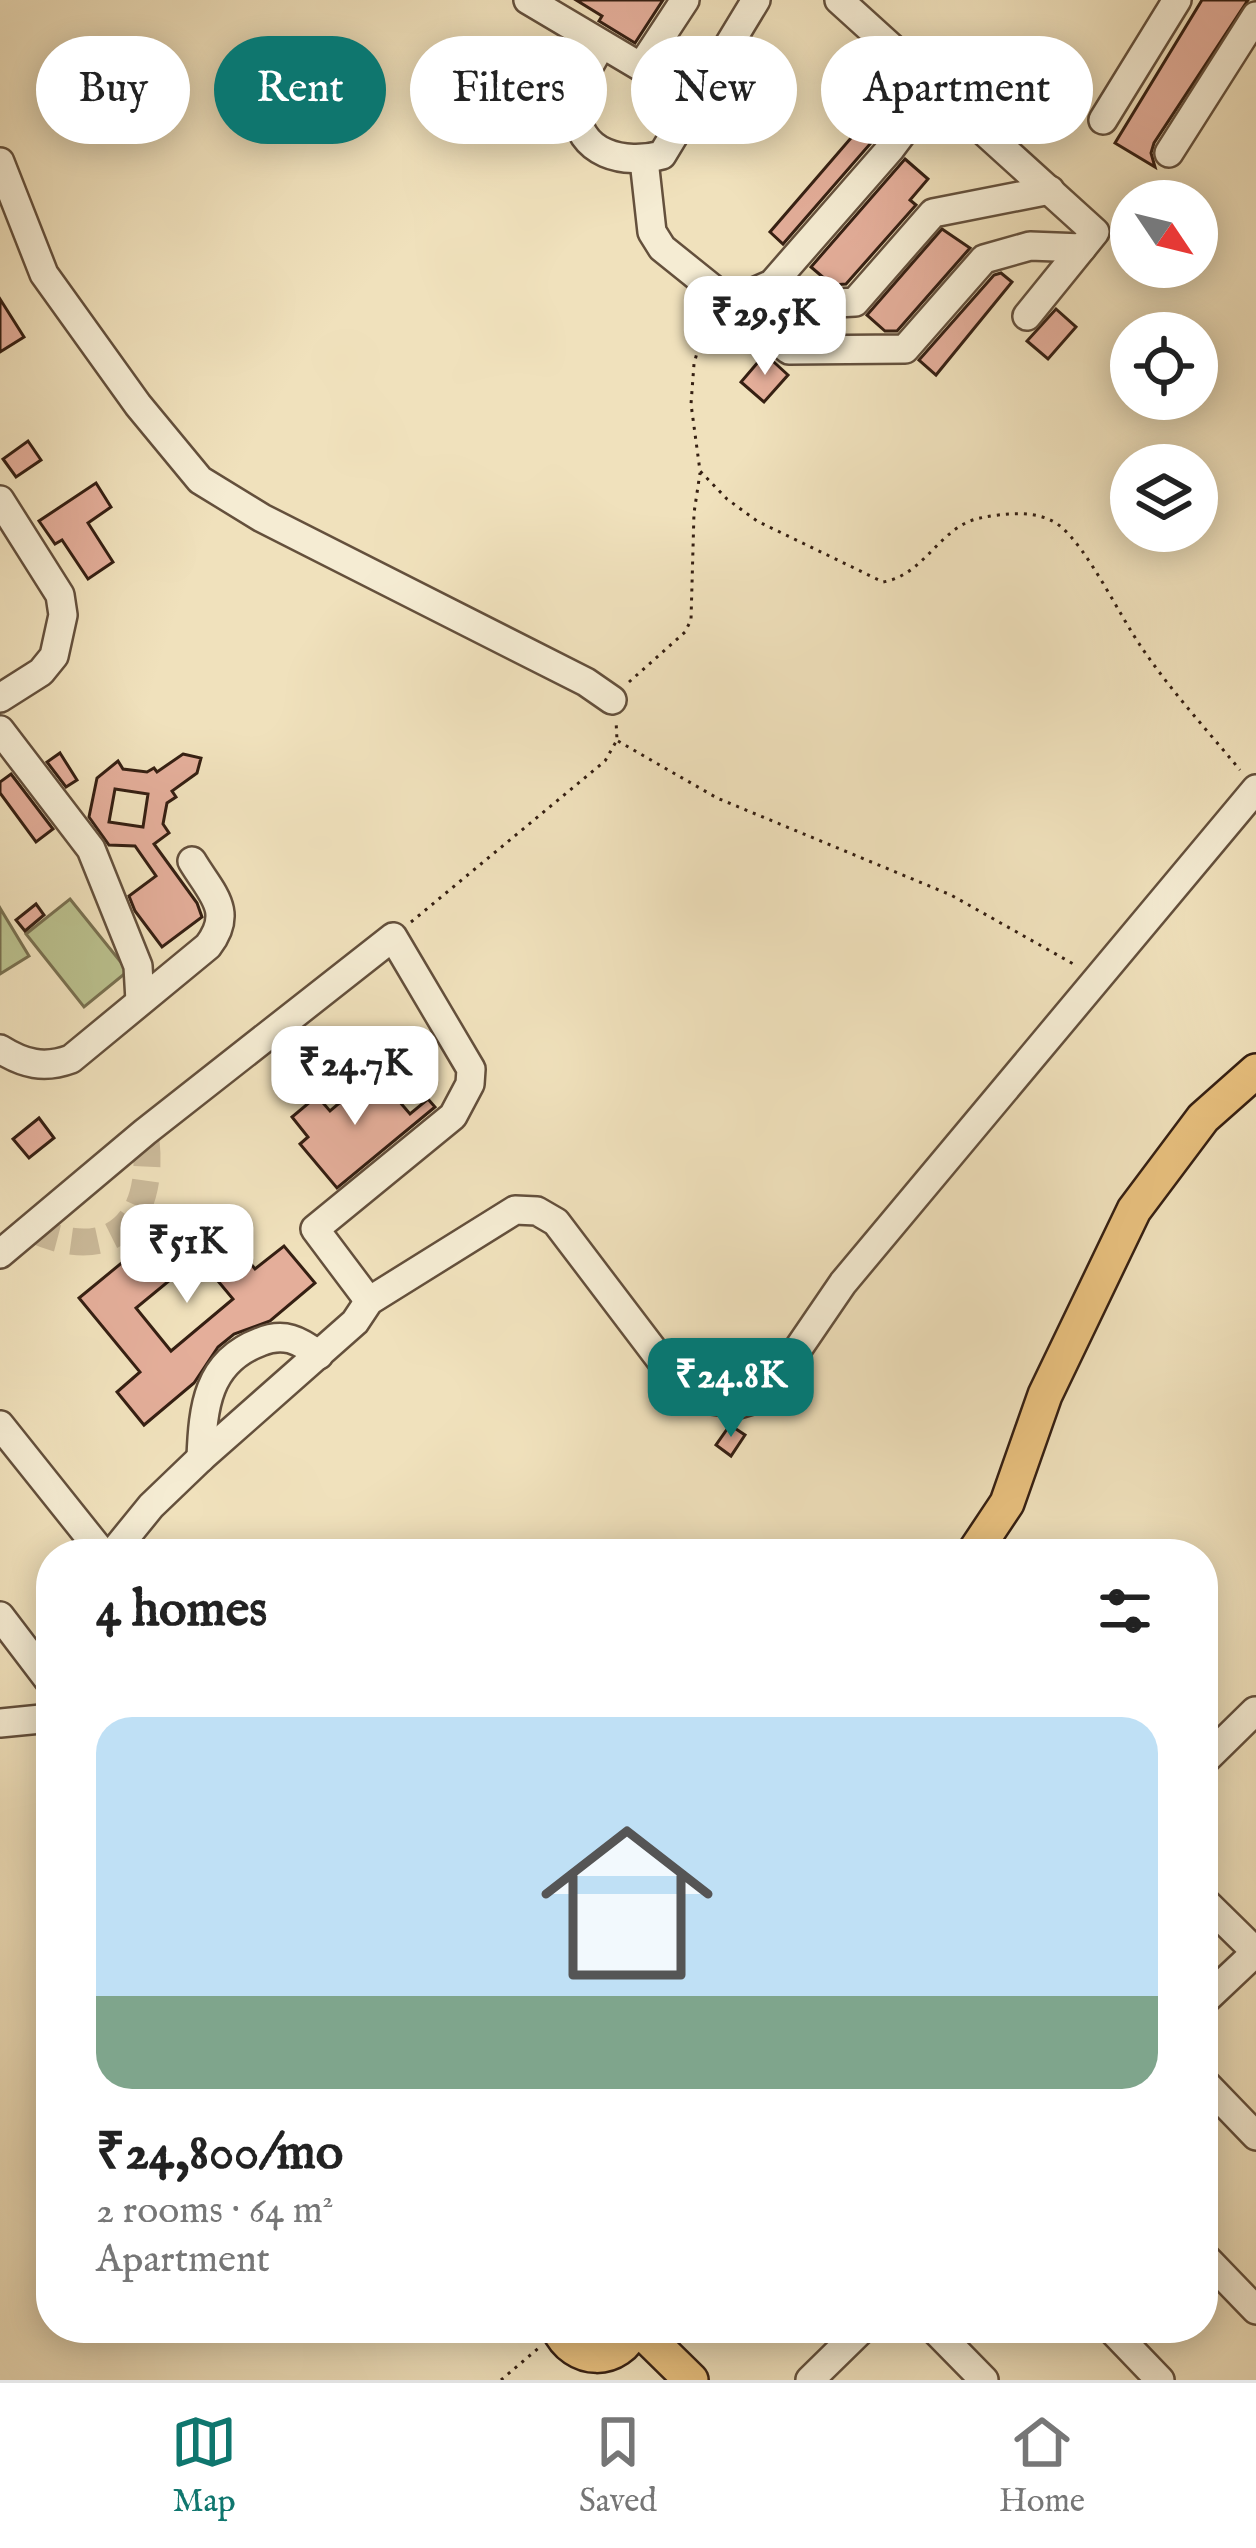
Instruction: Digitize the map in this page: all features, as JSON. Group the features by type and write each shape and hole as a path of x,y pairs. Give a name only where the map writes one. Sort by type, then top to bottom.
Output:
{"main road":[{"path":"984,1539 1007,1503 1045,1395 1134,1210 1203,1118 1256,1071"},
{"path":"560,2343 586,2380"},
{"path":"565,2343 584,2356 597,2357 626,2343"},
{"path":"652,2343 692,2380"}],"street":[{"path":"528,0 585,36"},
{"path":"607,49 641,67 685,0"},
{"path":"596,144 620,160 662,155 756,0"},
{"path":"838,0 878,36"},
{"path":"1103,120 1177,0"},
{"path":"1169,153 1256,16"},
{"path":"727,302 772,284 894,144"},
{"path":"998,144 1095,232 1027,316"},
{"path":"644,160 652,232 662,248 789,350 904,349 984,260 1030,246 1082,248"},
{"path":"0,162 44,274 137,405 200,480 262,518 547,662 612,700"},
{"path":"727,302 779,306 855,302 932,213 1049,190"},
{"path":"0,500 61,595 63,615 54,656 41,672 0,698"},
{"path":"0,730 92,849 138,966 140,1001"},
{"path":"124,1539 201,1458 355,1322 369,1301 514,1210 537,1210 556,1222 682,1388 721,1404 759,1398 772,1387 843,1283 1097,977 1249,780"},
{"path":"0,1049 14,1058 51,1067 71,1059 208,946 222,924 223,913 191,861"},
{"path":"0,1254 145,1132 393,937 471,1069 470,1084 453,1115 315,1229 369,1301"},
{"path":"201,1458 202,1420 220,1368 243,1348 277,1335 301,1341 319,1355"},
{"path":"0,1425 91,1539"},
{"path":"0,1616 36,1663"},
{"path":"1218,1747 1255,1711"},
{"path":"0,1724 36,1720"},
{"path":"1218,1915 1256,1952 1218,1988"},
{"path":"1218,2097 1256,2136"},
{"path":"1218,2271 1256,2310"},
{"path":"810,2380 848,2343"},
{"path":"948,2343 984,2380"},
{"path":"1124,2343 1160,2380"}],"path":[{"path":"393,937 605,760 616,740 612,700 685,632 691,620 700,471 691,404 694,364 708,313 727,302"},
{"path":"700,471 727,499 758,520 884,582 903,579 955,530 975,518 1039,515 1059,525 1080,548 1155,667 1249,780"},
{"path":"616,740 717,798 952,895 1097,977"},
{"path":"501,2380 545,2343"}],"green space":[{"path":"70,899 128,971 84,1007 26,934"},
{"path":"0,908 29,956 0,974"}],"building":[{"path":"576,0 663,0 640,36 631,36 631,41 599,21 602,16"},
{"path":"1202,0 1248,0 1154,143 1155,167 1115,143"},
{"path":"846,144 870,144 783,244 770,232"},
{"path":"905,159 928,179 910,200 916,205 846,284 832,285 811,267"},
{"path":"942,229 970,248 897,331 885,331 867,315"},
{"path":"1001,273 1012,282 936,375 919,360 994,275"},
{"path":"0,299 24,337 0,352"},
{"path":"1056,309 1076,327 1048,359 1027,341"},
{"path":"765,354 788,375 764,402 741,382"},
{"path":"28,441 41,460 16,477 3,459"},
{"path":"96,483 111,507 88,523 113,562 88,579 62,540 55,544 39,521"},
{"path":"60,753 77,780 66,787 47,762"},
{"path":"183,754 201,758 197,773 172,791 176,797 167,803 163,824 169,833 154,844 202,917 162,947 129,896 156,876 135,846 109,845 89,817 97,778 118,761 123,769 147,772 154,768 157,772","holes":["115,789 148,794 143,827 109,822"]},
{"path":"11,774 53,829 36,842 0,793 0,782"},
{"path":"36,904 44,915 25,931 16,920"},
{"path":"375,1073 410,1114 428,1099 435,1107 337,1188 300,1144 308,1137 292,1117 317,1096 330,1111"},
{"path":"39,1118 54,1138 29,1158 13,1139"},
{"path":"207,1210 255,1269 284,1246 315,1283 270,1321 234,1334 218,1347 194,1383 144,1425 117,1392 140,1372 79,1298 169,1224 177,1235","holes":["198,1257 233,1299 171,1351 136,1308"]},
{"path":"730,1425 745,1435 731,1456 716,1445"}],"tunnel":[{"path":"32,1229 87,1242 125,1226 144,1188 145,1132"}]}
